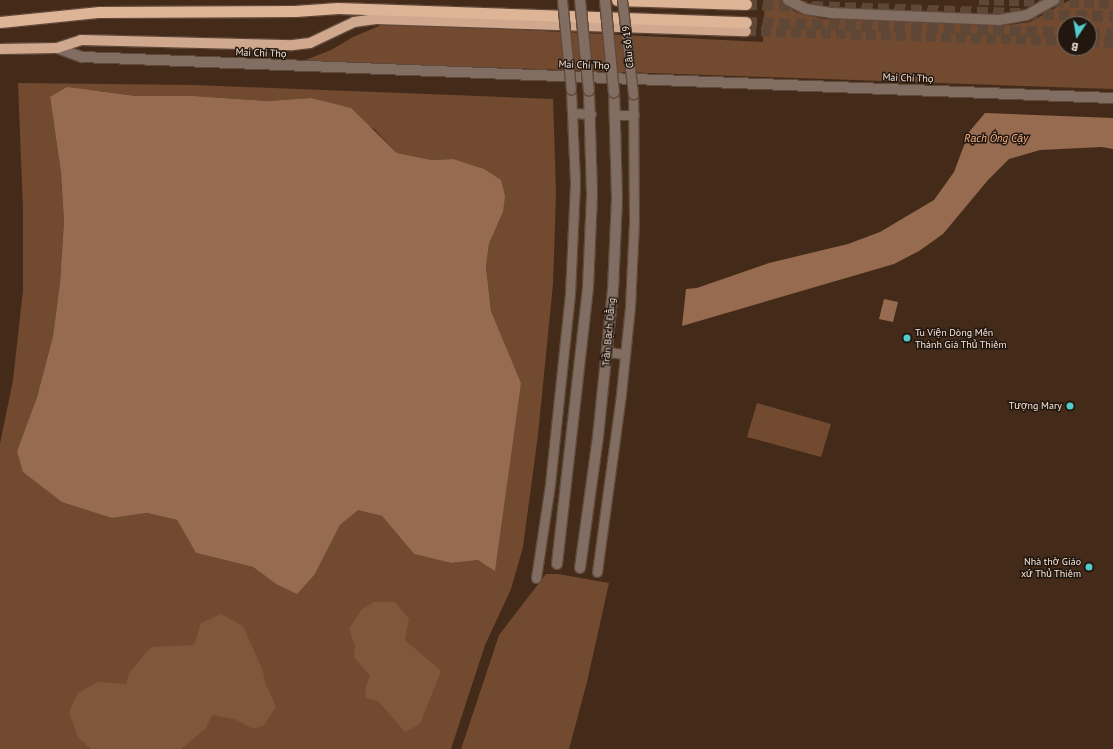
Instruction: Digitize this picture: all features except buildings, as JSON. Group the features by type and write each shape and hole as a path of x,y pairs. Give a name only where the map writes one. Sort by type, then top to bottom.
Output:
{"highway":[{"path":"617,0 746,4"},
{"name":"Mai Chí Thọ","path":"0,22 99,12 288,12 338,8 746,26"}],"main road":[{"name":"Mai Chí Thọ","path":"0,49 57,48 81,40 310,43 354,22 376,19 746,26"}],"street":[{"path":"536,578 546,511 565,348 574,240 571,90 562,0"},
{"path":"557,564 583,350 590,253 591,114 580,0"},
{"name":"Cầu số 19","path":"605,0 614,93"},
{"name":"Cầu số 19","path":"597,572 625,354 634,222 633,94 622,0"},
{"path":"788,0 806,9 831,13 1000,20 1027,15 1054,0"},
{"name":"Mai Chí Thọ","path":"57,48 82,57 1113,98"},
{"name":"Trần Bạch Đằng","path":"580,568 608,352 617,227 616,115 614,93"},
{"path":"572,113 591,114"},
{"path":"616,115 634,115"},
{"path":"565,348 583,350"},
{"path":"608,352 625,354"}],"shaded area":[{"path":"765,0 782,0 795,12 823,19 1009,25 1030,22 1070,0 1113,0 1113,89 303,61 331,50 353,37 386,23 763,42"},
{"path":"18,83 193,85 553,99 556,193 553,284 538,435 523,547 511,589 485,645 451,749 0,749 0,444 13,380 23,290 23,210","holes":["99,91 136,96 194,96 267,101 312,98 374,129 397,153 432,160 453,159 503,212 489,244 486,267 491,311 521,383 478,560 451,563 414,554 382,516 358,509 340,525 315,574 276,584 253,567 196,553 177,520 147,513 112,518 17,451 37,397 53,336 60,282 64,221 61,173 50,98"]},
{"path":"757,403 831,424 821,457 747,437"},
{"path":"546,574 558,574 609,583 587,682 569,749 461,749 499,635"},
{"path":"374,602 395,602 409,619 405,640 441,671 420,724 405,732 378,701 366,698 365,688 370,676 354,657 355,646 349,629 361,610"},
{"path":"221,614 243,626 263,671 265,682 276,707 264,725 254,729 234,719 212,715 206,728 181,749 91,749 78,737 69,712 78,693 97,682 126,684 129,673 151,647 194,645 201,623"}],"water":[{"path":"67,87 136,96 194,96 267,101 311,98 351,108 397,153 432,160 453,159 484,169 501,180 505,196 503,212 489,244 486,267 491,311 521,383 495,571 478,560 451,563 414,554 382,516 358,510 340,525 315,574 297,594 276,584 253,567 196,553 177,520 147,513 112,518 62,502 23,472 17,451 37,397 53,336 60,282 64,221 61,173 50,97"},
{"name":"Rạch Ông Cậy","path":"985,113 1113,118 1113,149 1102,147 1040,150 1009,159 988,180 943,234 919,251 894,264 682,326 686,289 697,288 769,263 848,244 880,232 934,200 954,172 969,132"},
{"path":"884,299 898,302 893,322 879,319"}],"tunnel":[{"path":"979,0 1113,4"},
{"path":"746,4 1113,16"},
{"path":"746,22 1057,32"},
{"path":"746,31 1057,41"},
{"path":"1097,33 1113,34"},
{"path":"1097,42 1113,43"}],"place":[{"name":"Tu Viện Dòng Mến Thánh Giá Thủ Thiêm","path":"907,338"},
{"name":"Tượng Mary","path":"1070,406"},
{"name":"Nhà thờ Giáo xứ Thủ Thiêm","path":"1089,567"}]}
